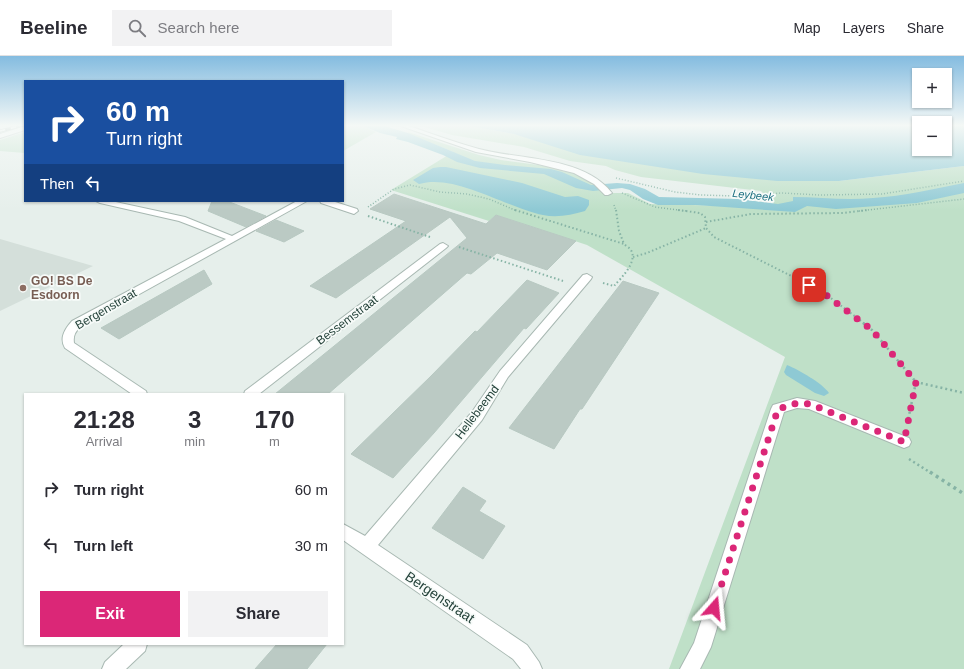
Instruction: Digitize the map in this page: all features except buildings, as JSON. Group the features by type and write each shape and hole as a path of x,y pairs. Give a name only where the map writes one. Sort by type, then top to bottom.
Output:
{"street":[{"path":"492,154 558,166 586,175 597,182 608,193"},
{"path":"105,202 182,219 233,239"},
{"name":"Bergenstraat","path":"140,393 69,345 67,338 69,331 76,324 301,202"},
{"path":"327,202 356,212"},
{"name":"Bessemstraat","path":"251,393 448,246"},
{"name":"Hellebeemd","path":"366,547 476,416 504,374 583,282"},
{"path":"690,669 702,647 778,409 797,403 810,404 904,442"},
{"name":"Bergenstraat","path":"344,532 520,652 532,669"},
{"path":"112,669 137,645"}],"path":[{"path":"586,175 624,180 688,193 735,196 782,193 820,195 882,194 964,181"},
{"path":"356,212 398,188 410,185 440,192 459,192 489,199 530,216 624,244 631,250 633,257 628,268 614,286 583,282 448,246"},
{"path":"624,244 619,231 616,211 608,193 619,192 655,207 700,212 705,217 706,228 714,237 822,292 872,330 916,382 964,393"},
{"path":"706,222 751,214 843,213 964,199"},
{"path":"356,212 432,238"},
{"path":"633,257 647,253 706,228"},
{"path":"916,382 902,455 964,494"}],"shaded area":[{"name":"GO! BS De Esdoorn","path":"0,239 93,266 0,311"}],"green space":[{"path":"450,154 475,154 501,160 539,165 570,172 588,180 602,193 628,193 650,204 777,207 761,191 641,177 606,166 570,161 546,154 650,154 839,181 964,166 964,669 669,669 785,357 587,245 496,215 489,221 391,190"}],"water":[{"path":"439,154 457,154 475,161 551,169 562,172 591,185 617,183 630,184 645,189 659,197 739,199 778,204 793,201 793,197 863,199 908,194 964,183 964,193 917,203 836,209 807,206 795,212 696,205 658,205 643,199 630,190 622,188 593,191 576,188 544,174 480,168 457,162"},
{"path":"576,154 912,154 912,156 952,156 952,154 964,154 964,166 839,181 777,181 703,174"},
{"path":"440,167 522,183 565,197 578,196 589,200 589,205 585,211 564,216 548,216 514,206 465,187 448,183 433,182 419,184 413,180 433,168"},
{"path":"787,365 804,373 816,381 829,393 824,396 815,393 786,375 784,372"}],"place":[{"name":"GO! BS De Esdoorn","path":"23,288"}],"route":[{"path":"714,608 778,409 797,403 810,404 904,442 916,382 872,330 822,292 809,285"}],"water label":[{"name":"Leybeek","path":"753,195"}]}
